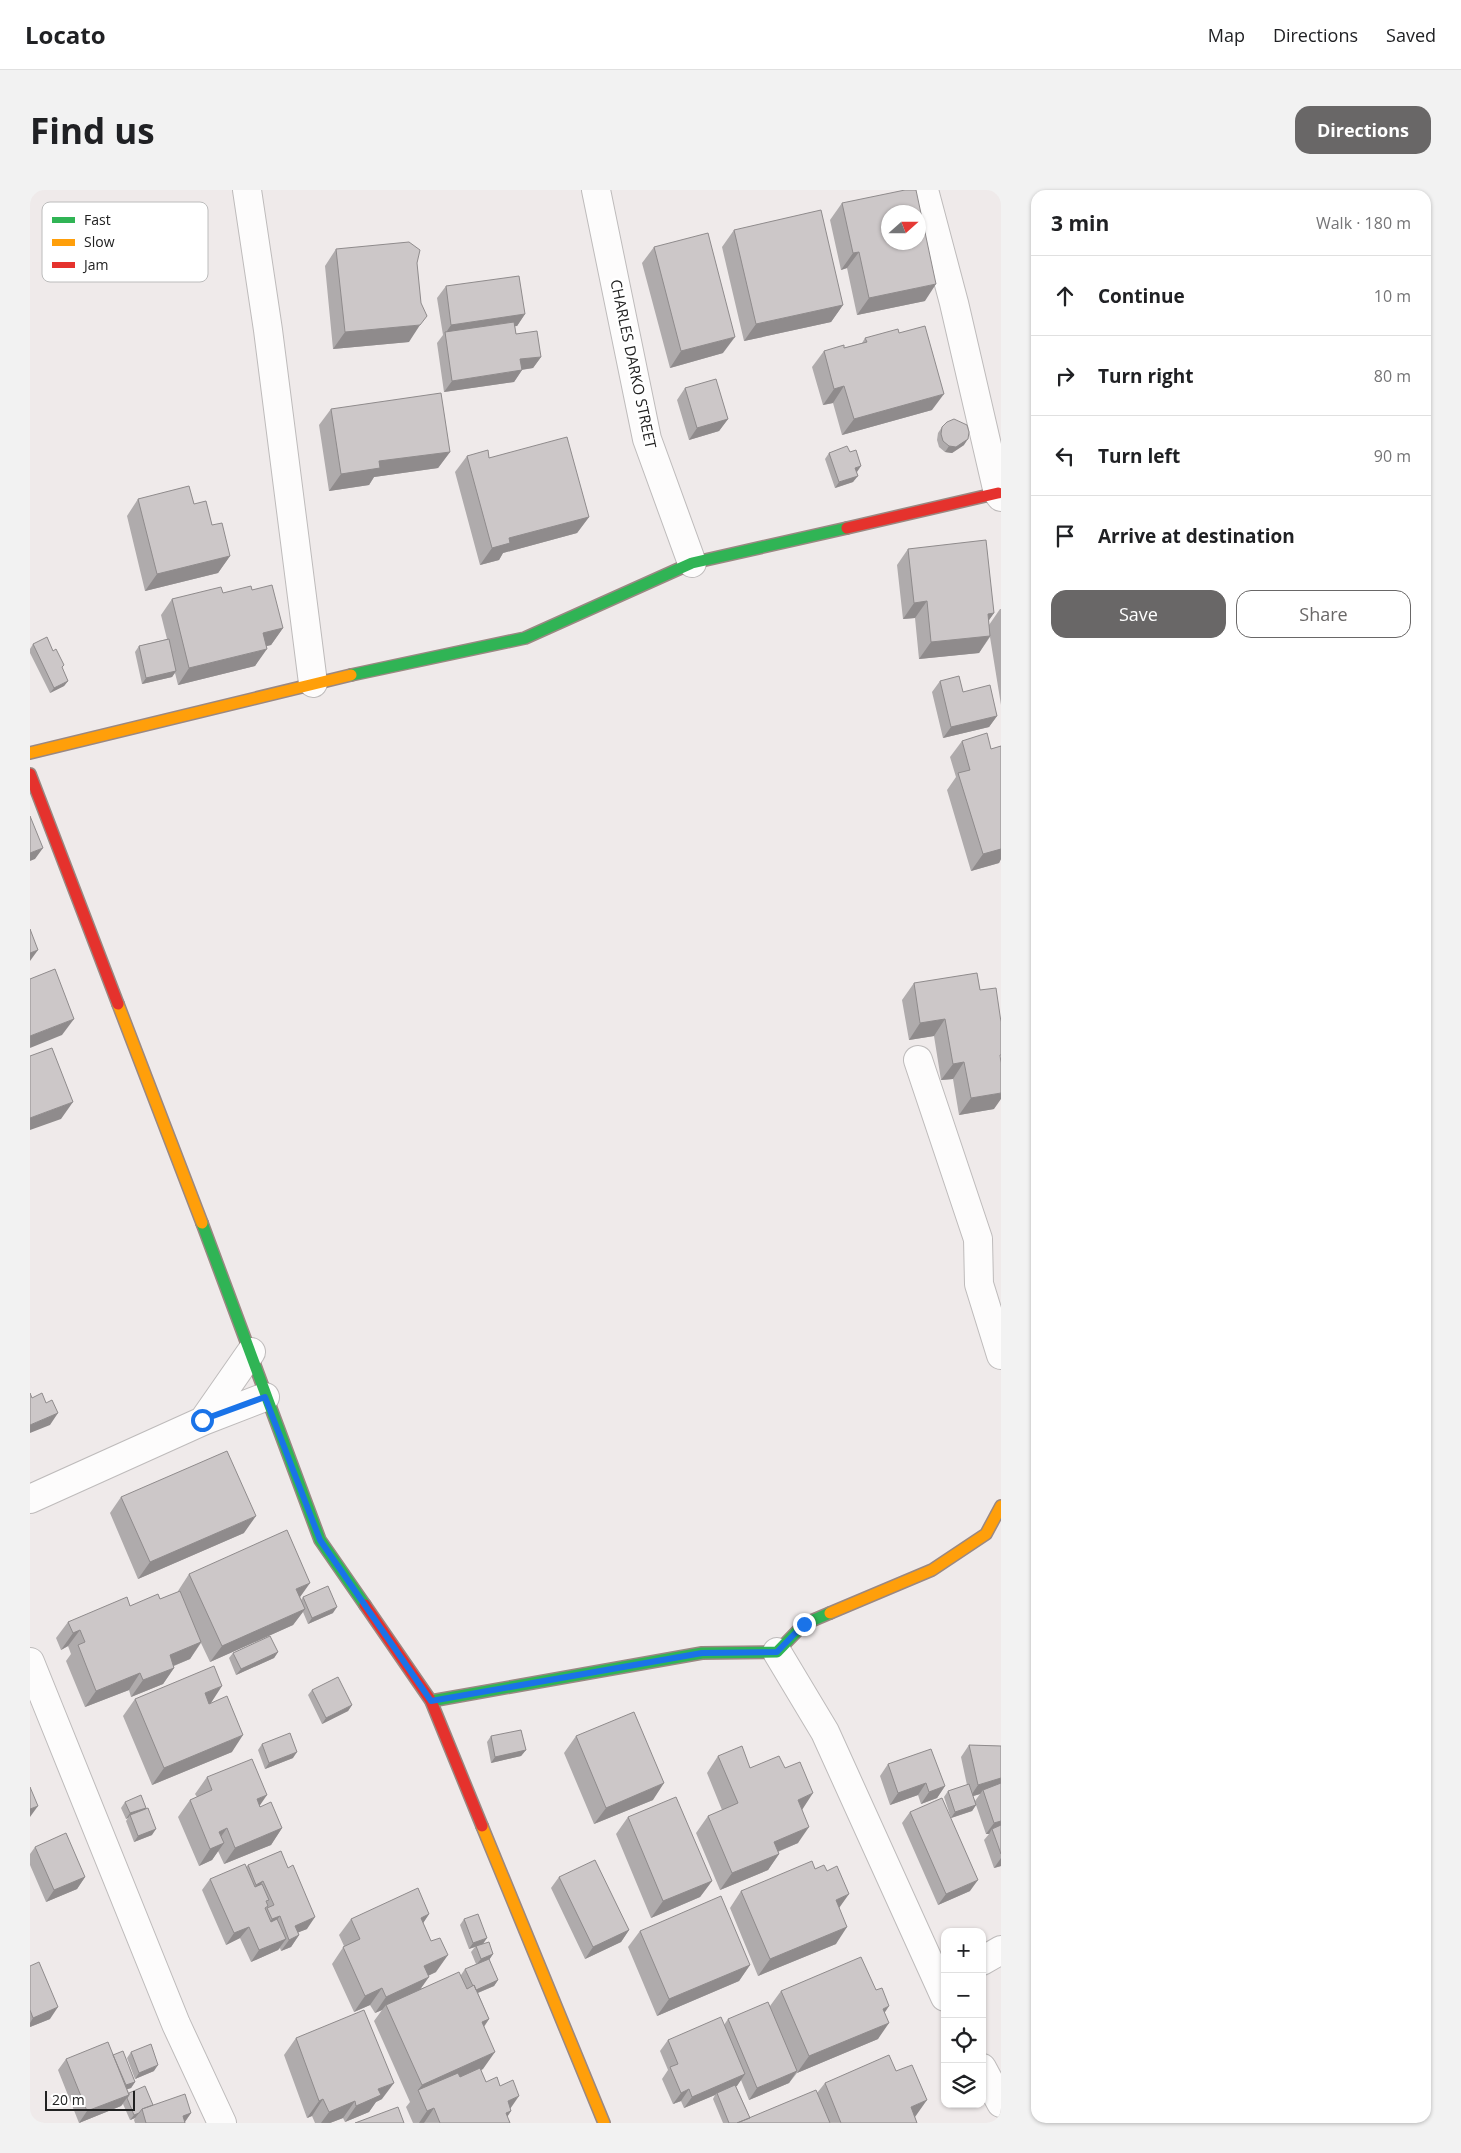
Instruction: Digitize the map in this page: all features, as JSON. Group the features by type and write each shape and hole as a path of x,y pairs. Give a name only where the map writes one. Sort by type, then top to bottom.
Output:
{"street":[{"path":"247,190 268,330 313,683"},
{"name":"CHARLES DARKO STREET","path":"596,190 647,439 692,563"},
{"path":"30,753 313,683 525,638 692,563 999,495 954,303 924,190"},
{"path":"30,774 251,1352 265,1397 320,1540 431,1701 604,2123"},
{"path":"918,1060 978,1239 980,1284 1001,1355"},
{"path":"202,1420 251,1352"},
{"path":"30,1499 202,1420 265,1397"},
{"path":"431,1701 702,1653 777,1652 804,1624 932,1570 986,1534 1001,1506"},
{"path":"777,1652 825,1732 941,1984"},
{"path":"30,1662 176,2024 222,2123"},
{"path":"986,1958 1001,1950"},
{"path":"986,2075 1001,2103"}],"building":[{"path":"905,190 916,190 919,205 881,205 881,250 926,250 926,237 936,284 869,298 859,252 853,253 842,203"},
{"path":"821,210 843,305 756,324 734,230"},
{"path":"708,233 735,337 681,351 654,247"},
{"path":"409,242 420,250 417,263 421,303 427,316 420,325 345,332 336,249"},
{"path":"519,276 525,314 451,325 446,286"},
{"path":"514,322 516,334 537,331 541,357 520,359 522,370 452,381 445,332"},
{"path":"925,326 944,394 854,419 844,386 834,389 824,351 844,345 844,348 867,342 865,338 898,329 899,333"},
{"path":"716,379 728,419 697,428 685,388"},
{"path":"441,393 450,452 379,461 380,468 341,474 331,409"},
{"path":"954,419 967,425 969,432 968,439 956,447 949,446 943,441 941,434 942,427"},
{"path":"567,437 589,517 509,538 510,543 492,548 467,456 488,450 489,458"},
{"path":"847,446 850,452 856,450 861,466 855,468 858,476 839,482 829,453"},
{"path":"189,486 194,504 206,501 212,525 222,523 230,556 157,574 138,499"},
{"path":"986,540 994,613 988,614 990,636 931,642 927,601 914,603 908,549"},
{"path":"272,585 283,628 263,633 267,649 189,668 172,599 221,587 223,593 251,586 252,590"},
{"path":"47,637 53,651 56,649 64,665 62,667 68,681 54,688 33,644"},
{"path":"169,639 176,671 146,678 139,646"},
{"path":"959,676 963,692 990,685 997,716 951,727 940,681"},
{"path":"987,733 991,749 1001,746 1001,849 983,854 958,773 970,770 962,741"},
{"path":"30,816 43,848 30,853"},
{"path":"30,929 38,950 30,953"},
{"path":"55,969 74,1019 30,1036 30,979"},
{"path":"977,973 980,990 996,988 1001,1022 1001,1093 971,1098 964,1062 953,1064 945,1019 920,1023 914,983"},
{"path":"52,1048 73,1102 30,1118 30,1056"},
{"path":"30,1393 32,1398 42,1393 46,1403 52,1400 58,1413 30,1425"},
{"path":"227,1451 256,1516 150,1562 121,1497"},
{"path":"287,1530 310,1583 296,1589 305,1609 222,1646 189,1574"},
{"path":"328,1586 337,1607 312,1618 303,1597"},
{"path":"180,1591 201,1642 170,1655 174,1668 143,1680 140,1673 96,1691 78,1645 85,1642 80,1630 73,1633 68,1622 127,1597 130,1606 158,1594 160,1599"},
{"path":"270,1636 278,1652 241,1669 233,1653"},
{"path":"214,1666 222,1686 205,1693 209,1704 227,1696 243,1735 164,1768 135,1699"},
{"path":"338,1677 352,1705 326,1718 312,1690"},
{"path":"634,1712 664,1783 606,1808 576,1736"},
{"path":"521,1730 526,1750 495,1757 491,1736"},
{"path":"290,1733 297,1752 269,1763 262,1744"},
{"path":"969,1745 1001,1746 1001,1778 978,1785"},
{"path":"742,1746 750,1768 779,1756 785,1768 800,1762 813,1793 798,1800 809,1827 774,1842 779,1854 732,1873 708,1816 738,1803 718,1756"},
{"path":"931,1749 945,1786 929,1792 926,1783 898,1793 888,1764"},
{"path":"252,1759 267,1795 257,1799 260,1807 271,1802 282,1828 235,1848 227,1828 219,1832 224,1843 210,1849 190,1800 212,1790 207,1777"},
{"path":"1001,1783 1001,1821 994,1823 983,1790"},
{"path":"969,1784 976,1805 955,1812 948,1791"},
{"path":"30,1787 38,1806 30,1809"},
{"path":"141,1795 146,1808 130,1813 125,1802"},
{"path":"676,1797 712,1881 663,1901 628,1817"},
{"path":"942,1798 978,1880 946,1894 910,1812"},
{"path":"148,1808 156,1829 138,1836 130,1815"},
{"path":"1001,1825 1001,1854 992,1829"},
{"path":"66,1833 85,1877 54,1890 35,1847"},
{"path":"281,1851 288,1868 293,1865 315,1917 295,1926 299,1935 289,1940 280,1916 272,1919 267,1908 274,1905 263,1881 256,1885 248,1865"},
{"path":"595,1860 629,1930 593,1947 559,1877"},
{"path":"812,1861 815,1869 824,1865 827,1871 837,1866 849,1894 836,1900 847,1927 770,1959 741,1891"},
{"path":"245,1864 255,1887 262,1884 269,1900 266,1901 268,1906 265,1908 271,1922 277,1919 286,1939 259,1950 249,1927 234,1933 210,1879"},
{"path":"418,1888 429,1914 421,1918 431,1941 440,1938 448,1955 424,1966 429,1977 386,1997 382,1988 365,1996 343,1947 360,1939 351,1919"},
{"path":"721,1896 750,1965 669,1999 640,1931"},
{"path":"478,1914 487,1938 473,1943 464,1919"},
{"path":"489,1942 493,1954 481,1959 476,1946"},
{"path":"861,1957 876,1990 882,1988 889,2006 883,2009 889,2023 809,2056 781,1991"},
{"path":"489,1959 498,1980 476,1990 465,1969"},
{"path":"39,1962 58,2007 33,2018 30,2010 30,1966"},
{"path":"459,1972 467,1989 474,1985 489,2019 482,2022 495,2052 422,2085 386,2005"},
{"path":"768,2002 797,2071 757,2088 728,2019"},
{"path":"364,2010 394,2083 378,2089 381,2095 356,2106 355,2101 329,2112 323,2099 319,2101 296,2038"},
{"path":"721,2017 745,2074 692,2097 689,2089 681,2093 670,2067 678,2064 668,2040"},
{"path":"108,2042 129,2095 87,2111 66,2059"},
{"path":"151,2044 158,2065 139,2073 131,2052"},
{"path":"123,2051 135,2082 126,2085 113,2055"},
{"path":"889,2055 896,2071 912,2065 927,2100 911,2107 917,2123 841,2123 825,2083"},
{"path":"480,2068 486,2082 497,2077 500,2086 513,2080 519,2096 508,2101 511,2111 506,2113 510,2123 440,2123 434,2108 427,2111 418,2090 458,2073 460,2077"},
{"path":"735,2085 750,2118 737,2123 729,2123 717,2093"},
{"path":"145,2086 153,2105 142,2109 134,2115 127,2098 129,2093"},
{"path":"816,2090 830,2123 737,2123"},
{"path":"185,2094 191,2113 183,2116 185,2123 146,2123 142,2109"},
{"path":"398,2107 404,2123 355,2123"}],"traffic: fast":[{"path":"351,675 525,638 692,563 847,528"},
{"path":"202,1223 320,1540 365,1605"},
{"path":"431,1701 702,1653 777,1652 804,1624 830,1613"}],"traffic: slow":[{"path":"30,753 351,675"},
{"path":"118,1004 202,1223"},
{"path":"830,1613 932,1570 986,1534 1001,1506"},
{"path":"482,1826 604,2123"}],"traffic: jam":[{"path":"847,528 998,493"},
{"path":"30,774 118,1004"},
{"path":"365,1605 431,1701 482,1826"}],"route":[{"path":"202,1420 265,1397 320,1540 431,1701 702,1653 777,1652 804,1624"}]}
